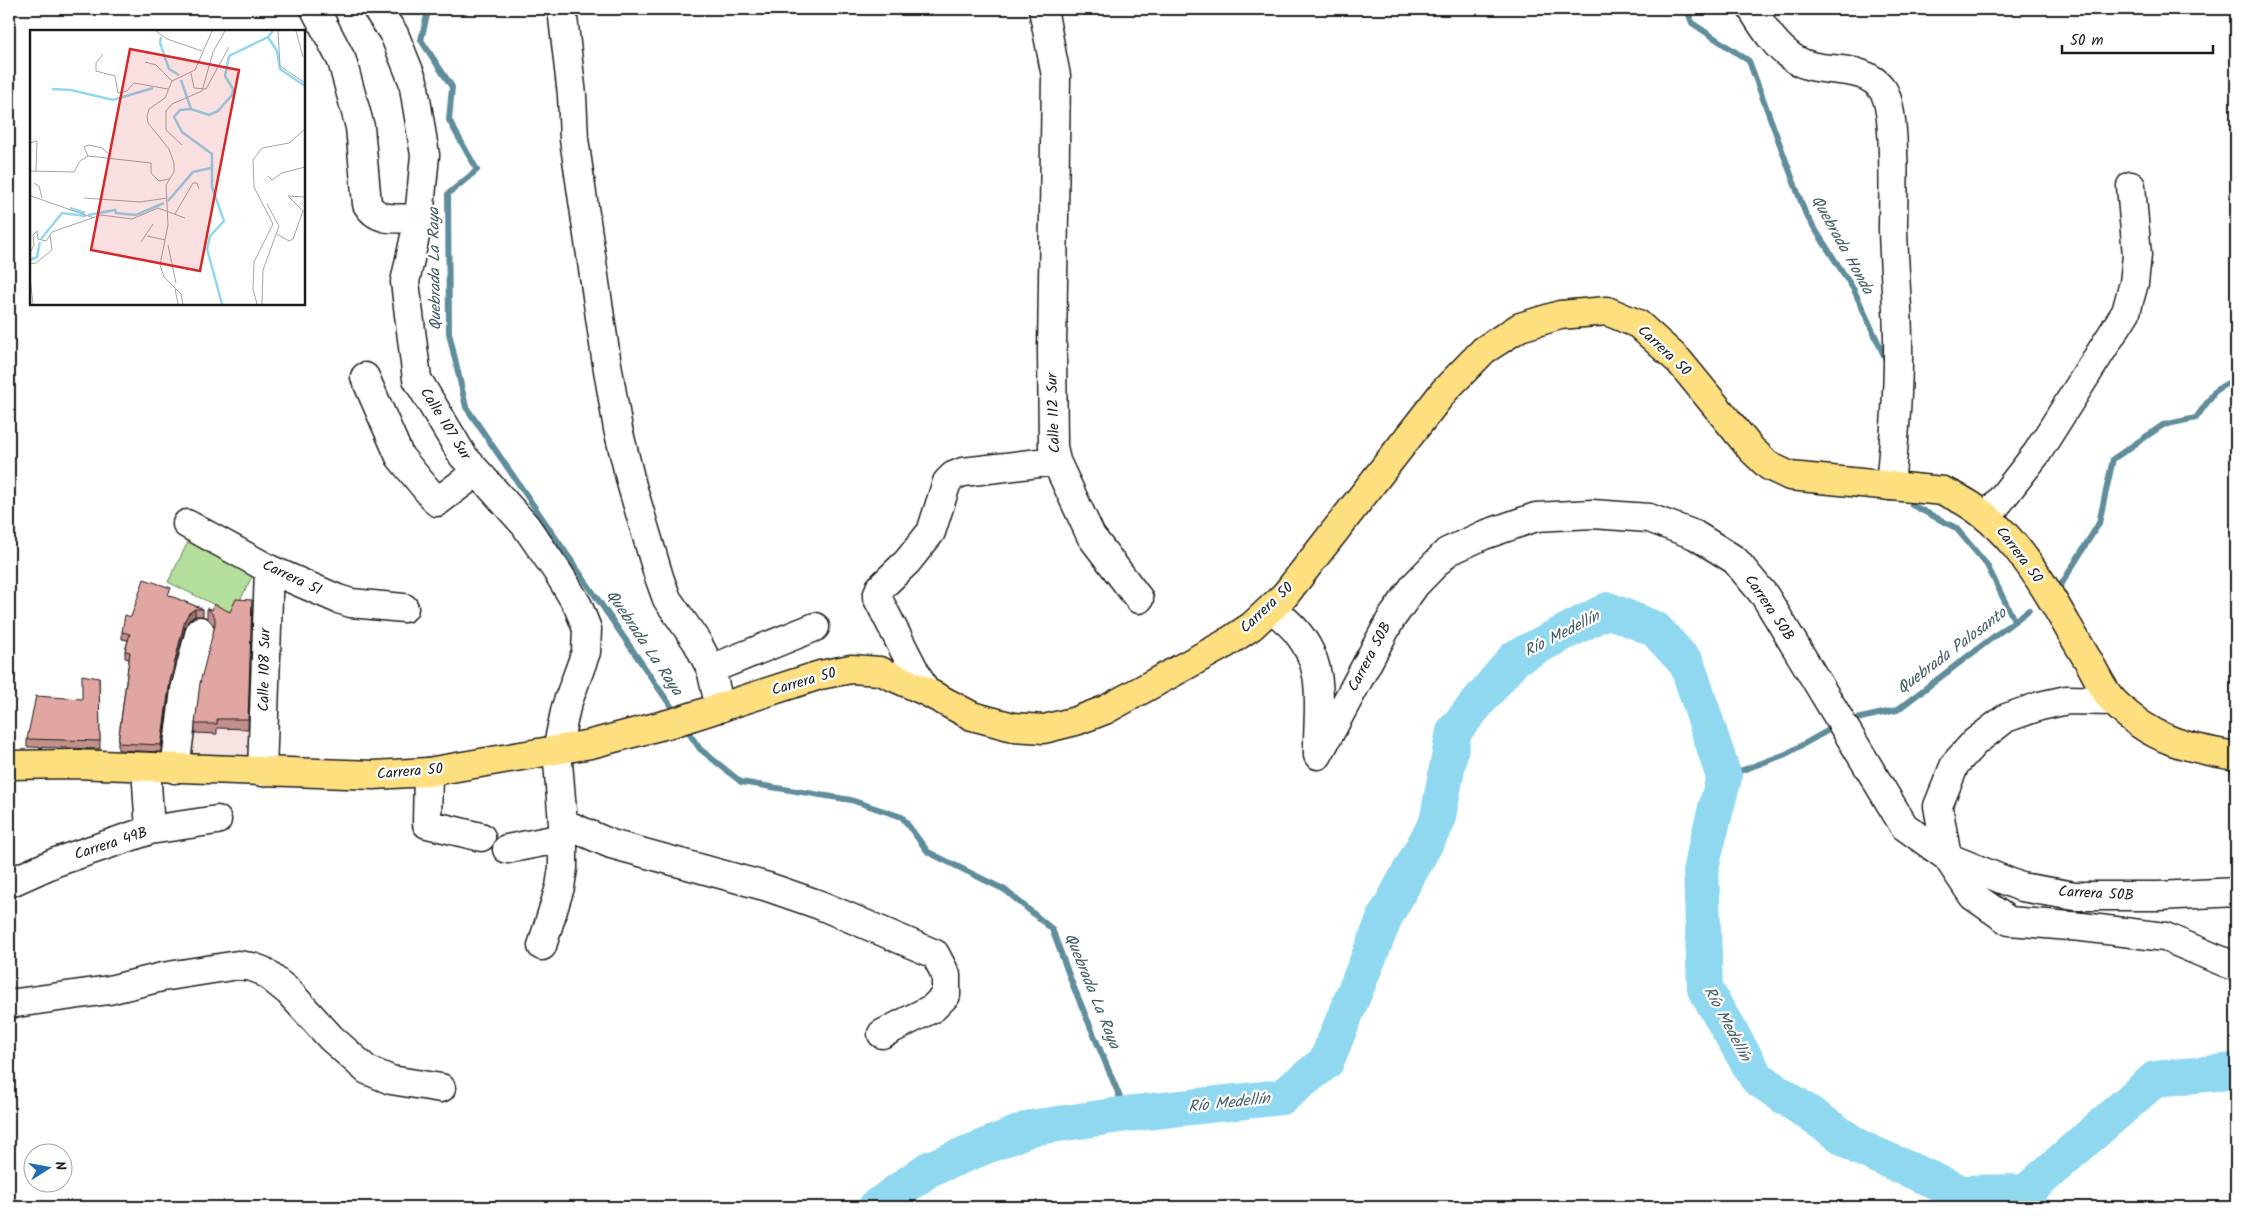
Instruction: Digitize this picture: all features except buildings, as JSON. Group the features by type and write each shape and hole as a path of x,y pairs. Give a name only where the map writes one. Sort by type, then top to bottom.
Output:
{"main road":[{"name":"Carrera 50","path":"9,765 64,764 374,775 428,772 591,744 720,708 820,675 851,669 880,672 925,691 972,716 1013,727 1044,728 1076,720 1105,710 1225,644 1252,626 1272,608 1291,588 1446,390 1484,350 1520,327 1560,315 1606,312 1638,324 1679,361 1751,449 1769,466 1790,476 1943,492 1963,499 1988,516 2008,537 2035,574 2113,701 2158,736 2190,748 2236,756"}],"street":[{"path":"315,9 342,61 360,127 367,204 372,212 379,217 419,218"},
{"name":"Calle 107 Sur","path":"377,9 394,34 414,81 425,154 419,218 405,282 417,379 463,456 525,524 564,582 578,606 587,629 586,652 566,707 557,750 563,830 563,868 560,887 542,946"},
{"path":"562,9 572,95 574,138 618,429 632,486 659,577 667,598 711,669 720,708"},
{"path":"1046,22 1058,9"},
{"path":"1752,9 1780,48 1796,60 1811,67 1848,71 1873,79 1884,91 1889,106 1892,142 1893,260 1898,356 1897,416 1890,486"},
{"name":"Calle 112 Sur","path":"925,691 877,596 880,588 907,562 931,532 947,482 953,476 963,472 1056,462 1052,350 1056,76 1046,22"},
{"path":"1988,516 2037,453 2126,312 2134,283 2136,262 2131,186"},
{"path":"365,376 400,457 437,502 477,472"},
{"path":"1056,462 1091,536 1139,599"},
{"name":"Carrera 50B","path":"1272,608 1297,632 1315,660 1320,678 1318,755 1391,619 1415,585 1447,552 1484,535 1536,518 1592,514 1649,518 1694,535 1735,560 1765,596 1904,826 1947,857 2021,887 2075,896 2160,896 2236,892"},
{"name":"Carrera 51","path":"187,524 269,569 351,603 404,608"},
{"name":"Calle 108 Sur","path":"262,772 269,569"},
{"path":"711,669 815,627"},
{"path":"175,769 185,690 200,631"},
{"path":"2113,701 2067,700 2040,706 2006,718 1975,742 1955,764 1938,806 1947,857 1973,896 2009,921 2082,926 2165,937 2236,967"},
{"path":"146,768 150,830"},
{"path":"428,772 427,824 481,837"},
{"name":"Carrera 49B","path":"9,882 56,862 150,830 217,820"},
{"path":"507,848 563,830 768,886 820,905 935,954 946,975 946,995 933,1008 882,1034"},
{"path":"9,1004 109,990 162,977 238,965 252,967 263,971 288,992 331,1038 367,1070 391,1080 440,1088"}],"shaded area":[{"path":"214,614 230,622 259,623 255,755 183,754 190,683"}],"green space":[{"path":"191,536 256,569 233,614 168,582"}],"waterway":[{"name":"Quebrada La Raya","path":"427,9 421,40 452,87 449,120 477,170 448,194 449,333 466,407 677,715"},
{"name":"Quebrada Honda","path":"1687,9 1692,23 1749,61 1806,215 1854,290 1887,362"},
{"name":"Quebrada Palosanto","path":"2058,590 2099,523 2113,459 2163,425 2196,418 2216,390 2236,378"},
{"name":"Quebrada Honda","path":"1912,505 1956,528 1987,565 2014,620"},
{"name":"Río Medellín","path":"876,1207 929,1169 1031,1128 1127,1114 1282,1097 1326,1062 1386,915 1437,822 1454,731 1515,658 1608,610 1655,629 1687,664 1724,777 1701,867 1705,989 1757,1078 1860,1148 1962,1193 2026,1192 2155,1079 2236,1071"},
{"name":"Quebrada Palosanto","path":"1847,721 1897,710 2029,610"},
{"name":"Quebrada La Raya","path":"684,726 700,749 741,782 851,800 902,817 928,852 1005,890 1052,929 1072,983 1127,1114"},
{"name":"Quebrada Palosanto","path":"1724,777 1786,754 1836,726"}]}
